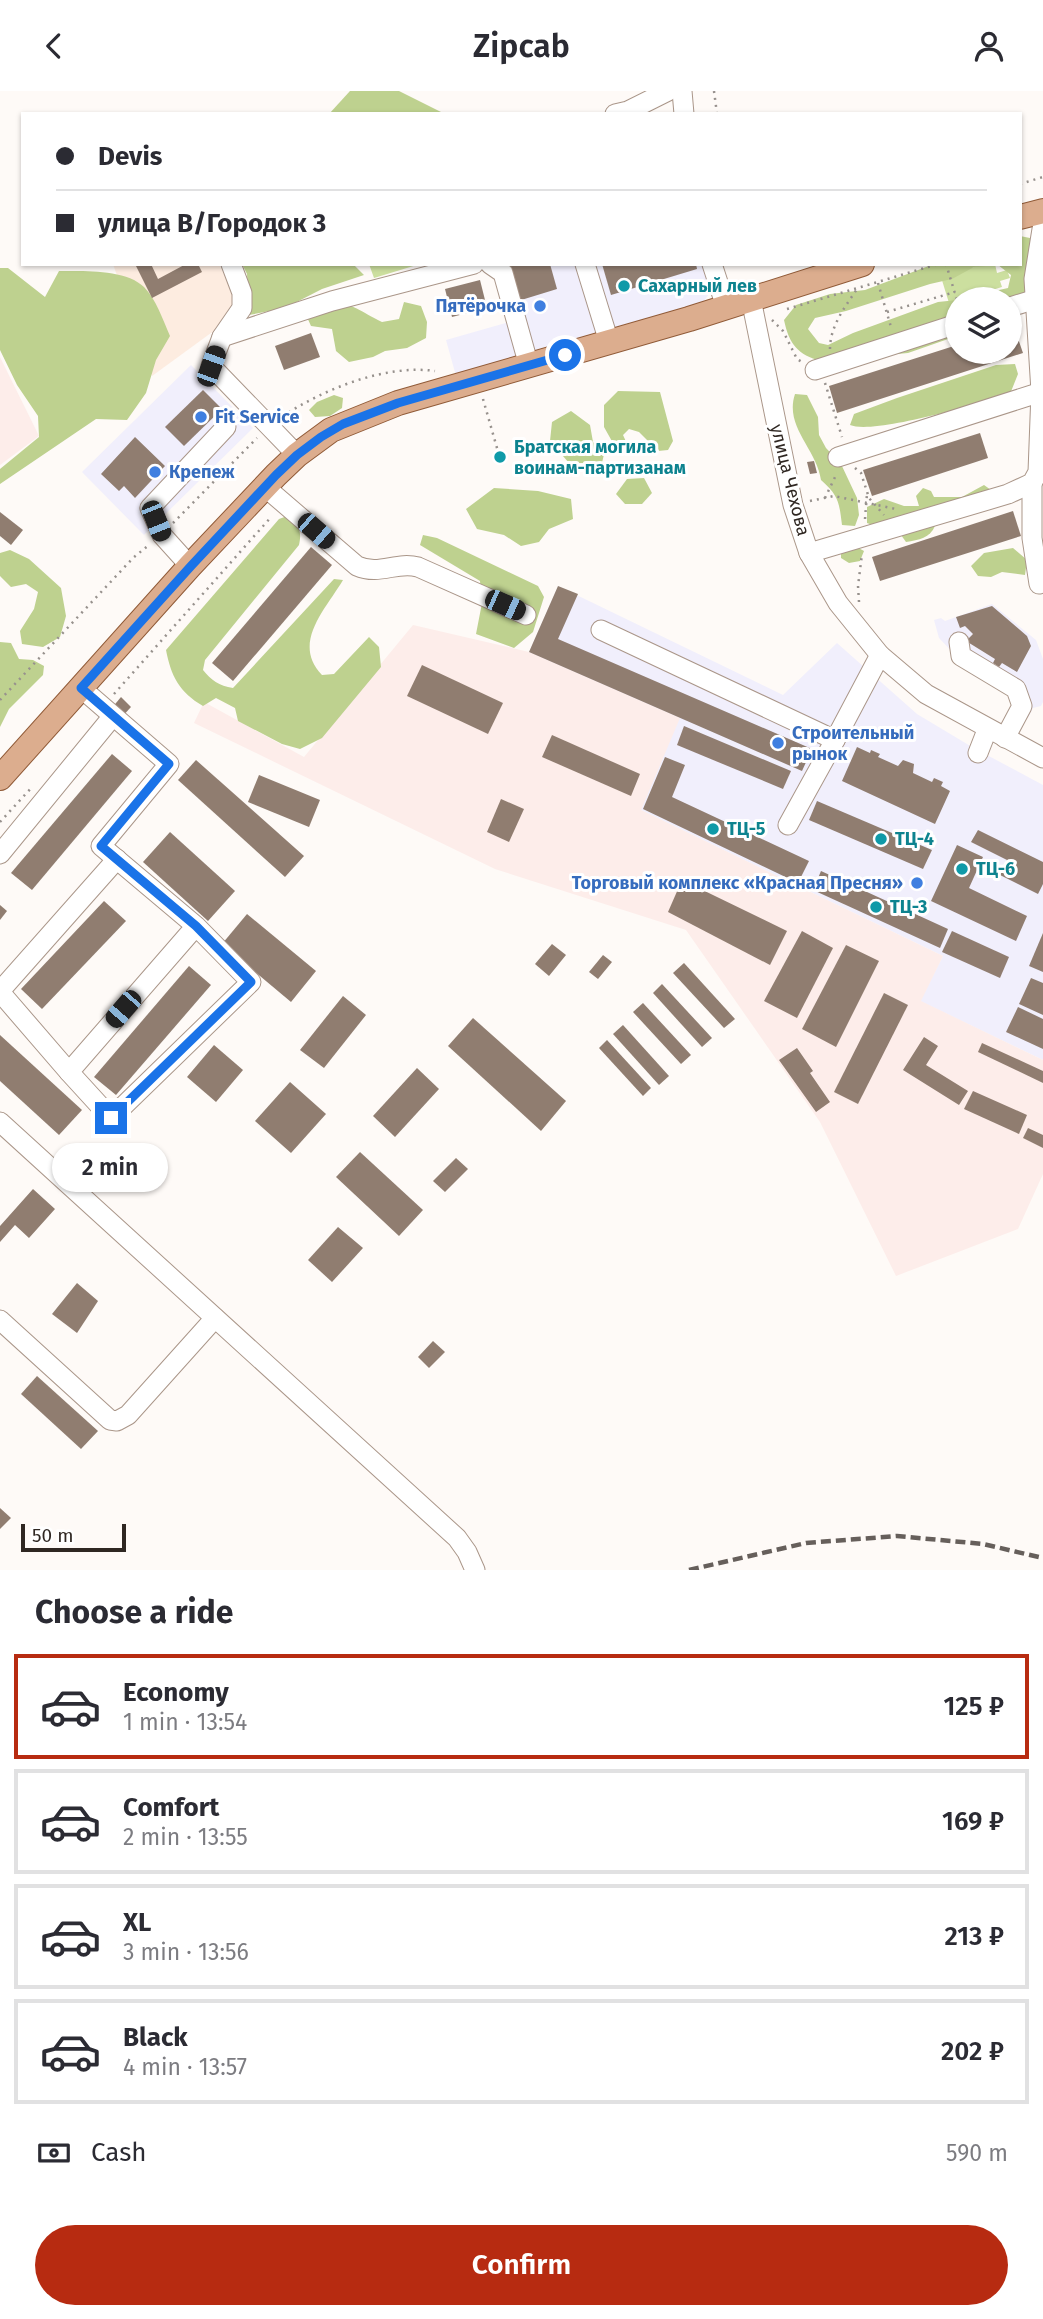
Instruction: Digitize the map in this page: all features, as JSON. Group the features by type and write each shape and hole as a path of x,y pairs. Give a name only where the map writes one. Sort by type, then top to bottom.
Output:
{"main road":[{"path":"1022,216 1043,211"},
{"path":"0,778 265,487 297,455 331,431 377,410 726,307 759,307 870,273"}],"street":[{"path":"624,112 668,91"},
{"path":"682,91 684,112"},
{"path":"1039,584 1032,538 1038,476 1041,392 1034,279 1043,223"},
{"path":"232,266 242,293 242,307 222,337 211,366 297,455"},
{"path":"222,337 332,301 466,266"},
{"path":"493,266 503,273 529,366"},
{"path":"586,266 610,342"},
{"path":"713,266 726,307"},
{"path":"1022,303 1036,299"},
{"name":"улица Чехова","path":"759,307 793,505 809,553 838,603 880,655 926,694 1043,758"},
{"path":"817,369 945,328"},
{"path":"839,463 1041,392"},
{"path":"191,566 162,535 150,508 226,427"},
{"path":"809,553 1008,494 1038,476"},
{"path":"265,487 357,566 371,571 404,565 418,567 526,615"},
{"path":"601,630 835,740"},
{"path":"959,642 961,656 1016,689 1022,706 978,753"},
{"path":"788,825 835,740 860,707 880,655"},
{"path":"81,688 112,707 169,764 101,846 117,859 196,926 251,982 111,1118 0,992 117,859"},
{"path":"0,854 112,707"},
{"path":"69,1072 196,926"},
{"path":"0,1122 457,1538 475,1570"},
{"path":"0,1320 110,1420 117,1422 128,1415 215,1318"}],"path":[{"path":"714,91 717,112"},
{"path":"1022,183 1043,177"},
{"path":"759,307 783,331 797,359 817,369 830,351 830,337 840,316 870,273 924,266"},
{"path":"947,266 953,287"},
{"path":"870,273 887,312 896,344"},
{"path":"780,312 857,289"},
{"path":"887,312 945,295"},
{"path":"483,399 499,455"},
{"path":"825,498 839,463"},
{"path":"859,605 858,586 867,491"},
{"path":"793,505 834,496 873,504"},
{"path":"112,707 284,503"},
{"path":"0,823 37,781"}],"shaded area":[{"path":"114,266 220,266 238,305 226,322 152,376"},
{"path":"506,266 705,266 709,281 709,294 704,301 531,351 456,376 446,340 520,319"},
{"path":"0,357 39,436 0,465"},
{"path":"191,365 253,428 144,535 82,472"},
{"name":"Торговый комплекс «Красная Пресня»","path":"558,586 783,695 837,643 917,714 1043,785 1043,1060 920,1001 943,956 641,810 529,652"},
{"path":"992,604 1036,640 1043,659 1043,702 1041,706 1033,708 1028,718 1010,709 1012,705 1006,691 958,658 939,638 934,620 941,618 945,621"},
{"path":"413,625 529,652 680,718 641,810 943,956 921,1001 1043,1060 1043,1174 1018,1229 896,1276 820,1122 686,930 495,869 194,723 204,702 304,757"}],"green space":[{"path":"350,91 399,91 441,112 331,112"},
{"path":"1022,236 1035,239 1031,275 1022,297 1022,287 1008,287 1011,275 999,266 1022,266"},
{"path":"243,266 355,266 364,275 322,289 285,308 249,315 247,274"},
{"path":"370,266 413,266 374,278"},
{"path":"929,266 986,266 974,267 952,279 815,318 808,329 819,343 828,345 853,333 945,301 945,340 908,353 821,361 801,352 792,342 784,320 796,305 830,294 865,290"},
{"path":"977,266 995,266 997,273 1007,270 1010,278 1000,281 1002,287 945,287 945,290 941,277"},
{"path":"0,268 8,268 45,297 59,271 104,272 136,281 148,292 170,336 156,360 146,393 127,420 96,419 0,484 0,469 39,437 38,416 17,385 0,350"},
{"path":"404,302 421,306 427,322 426,338 407,348 385,351 373,357 349,362 336,351 332,329 311,326 306,315 346,304 382,322 399,319"},
{"path":"1015,364 1018,374 1010,394 903,422 881,426 850,425 854,414 996,365"},
{"path":"618,391 660,392 673,441 668,450 658,451 639,432 629,429 623,435 628,446 624,452 618,452 604,427 604,405"},
{"path":"795,394 807,395 818,417 819,435 826,448 841,464 857,498 859,515 855,526 842,525 837,500 821,480 814,458 797,428 793,406"},
{"path":"334,395 343,398 342,408 330,416 315,417 309,410 317,402"},
{"path":"571,411 590,425 593,442 604,454 602,463 569,463 550,441 552,422"},
{"path":"644,478 652,493 642,504 625,504 616,494 627,479"},
{"path":"984,485 991,490 880,528 867,523 867,507 884,499 904,506 919,506 916,496 923,488 931,491 934,497 962,497"},
{"path":"494,488 538,491 571,499 573,519 549,529 539,542 521,546 504,535 477,529 466,509"},
{"path":"290,515 299,529 299,545 205,660 203,670 216,682 233,688 334,579 343,580 314,626 310,651 313,663 322,675 334,674 369,637 379,647 381,667 322,738 300,749 282,744 238,721 235,708 216,698 203,706 195,701 177,683 166,650 279,519"},
{"path":"926,521 935,526 930,533 920,539 906,542 901,535"},
{"path":"423,535 437,538 538,586 544,597 533,632 514,648 476,634 482,603 480,581 420,545"},
{"path":"853,545 864,551 860,561 849,563 841,558 841,549"},
{"path":"1013,548 1027,560 1025,575 1002,572 991,577 978,576 971,566 984,553"},
{"path":"10,550 29,559 61,588 66,616 60,637 43,647 22,644 20,631 34,609 38,592 26,584 11,587 0,576 0,553"},
{"path":"0,642 11,643 19,659 33,660 44,666 43,675 9,709 0,727"}],"building":[{"path":"136,266 152,266 158,279 182,266 199,266 202,272 152,298"},
{"path":"551,266 557,289 518,301 508,267"},
{"name":"Сахарный лев","path":"603,266 696,266 697,269 611,295"},
{"path":"480,280 487,308 452,317 445,289"},
{"path":"311,333 320,357 284,370 275,346"},
{"path":"945,349 945,364 989,364 837,413 829,386"},
{"path":"203,390 222,409 184,446 165,427"},
{"path":"980,433 988,458 872,496 863,470"},
{"path":"135,437 165,466 135,498 124,486 119,491 101,474"},
{"path":"814,461 817,473 810,474 807,462"},
{"path":"1013,511 1021,536 880,581 872,557"},
{"path":"0,512 23,530 11,545 0,536"},
{"path":"311,547 332,565 233,681 212,663"},
{"path":"558,586 578,594 558,639 812,749 802,771 529,652"},
{"path":"992,606 1027,636 1031,646 1017,672 1002,663 999,667 993,663 995,659 966,641 973,634 965,626 960,628 956,617"},
{"path":"422,665 503,703 488,734 407,696"},
{"path":"121,697 131,707 121,718 111,709"},
{"path":"684,726 791,771 783,789 677,745"},
{"path":"552,735 640,774 631,796 542,757"},
{"path":"857,747 880,754 878,757 898,766 903,760 914,764 913,773 932,782 934,778 943,782 941,786 950,791 935,824 842,781"},
{"path":"112,754 132,771 32,890 11,873"},
{"name":"ТЦ-5","path":"665,757 685,765 672,797 809,861 798,883 643,809"},
{"path":"196,760 304,856 285,877 178,780"},
{"path":"259,775 320,800 309,827 248,802"},
{"path":"501,799 524,809 509,842 487,832"},
{"name":"ТЦ-4","path":"817,801 932,850 923,869 809,820"},
{"path":"978,830 1043,862 1043,884 1038,894 1000,875 1007,860 971,842"},
{"path":"170,832 235,891 208,921 143,862"},
{"path":"957,845 983,857 969,888 1027,916 1016,941 931,901"},
{"name":"ТЦ-3","path":"821,871 948,929 940,948 813,890"},
{"path":"682,880 787,931 770,965 668,912"},
{"path":"104,901 126,921 42,1009 21,989"},
{"path":"0,905 7,911 0,920"},
{"path":"247,914 316,971 291,1002 222,944"},
{"path":"802,931 833,948 797,1018 764,1001"},
{"path":"952,931 1009,957 1000,978 942,952"},
{"path":"1043,933 1043,972 1029,966"},
{"path":"552,944 566,955 549,976 535,964"},
{"path":"846,945 879,961 836,1047 802,1029"},
{"path":"603,955 612,962 598,979 589,972"},
{"path":"684,963 735,1019 724,1028 673,973"},
{"path":"189,966 211,985 116,1095 94,1077"},
{"path":"1031,978 1043,983 1043,1015 1019,1004"},
{"path":"662,984 712,1038 702,1047 653,993"},
{"path":"884,993 908,1005 858,1104 834,1092"},
{"path":"343,996 366,1015 324,1068 300,1050"},
{"path":"643,1003 691,1055 681,1064 633,1012"},
{"path":"1018,1007 1043,1019 1043,1049 1006,1032"},
{"path":"473,1018 566,1101 541,1131 448,1046"},
{"path":"623,1025 669,1076 659,1085 613,1034"},
{"path":"0,1035 82,1110 59,1135 0,1081"},
{"path":"924,1037 938,1046 926,1065 968,1091 959,1105 903,1070"},
{"path":"607,1040 651,1088 643,1096 599,1048"},
{"path":"982,1043 1043,1071 1043,1083 978,1052"},
{"path":"214,1045 243,1070 216,1102 187,1077"},
{"path":"797,1048 830,1102 816,1112 779,1060"},
{"path":"417,1068 439,1089 395,1137 373,1116"},
{"path":"290,1082 326,1114 291,1153 255,1121"},
{"path":"973,1091 1027,1115 1019,1134 964,1109"},
{"path":"1028,1128 1043,1135 1043,1148 1023,1138"},
{"path":"360,1152 423,1210 399,1236 336,1177"},
{"path":"456,1158 468,1169 445,1192 433,1181"},
{"path":"33,1189 55,1209 29,1238 15,1225 0,1242 0,1226"},
{"path":"338,1227 363,1248 332,1282 308,1260"},
{"path":"77,1283 98,1301 77,1333 52,1314"},
{"path":"433,1341 445,1352 429,1368 418,1357"},
{"path":"37,1376 98,1431 81,1449 21,1394"},
{"path":"0,1508 11,1518 0,1529"}],"railway":[{"path":"689,1570 806,1543 897,1536 983,1544 1043,1558"}],"place":[{"name":"Сахарный лев","path":"624,286"},
{"name":"Пятёрочка","path":"540,306"},
{"name":"Fit Service","path":"201,417"},
{"name":"Братская могила воинам-партизанам","path":"500,457"},
{"name":"Крепеж","path":"155,472"},
{"name":"Строительный рынок","path":"778,743"},
{"name":"ТЦ-5","path":"713,829"},
{"name":"ТЦ-4","path":"881,839"},
{"name":"ТЦ-6","path":"962,869"},
{"name":"Торговый комплекс «Красная Пресня»","path":"917,883"},
{"name":"ТЦ-3","path":"876,907"}],"route":[{"path":"111,1118 251,982 196,926 101,846 169,764 81,688 276,475 321,437 343,424 377,410 565,355"}]}
